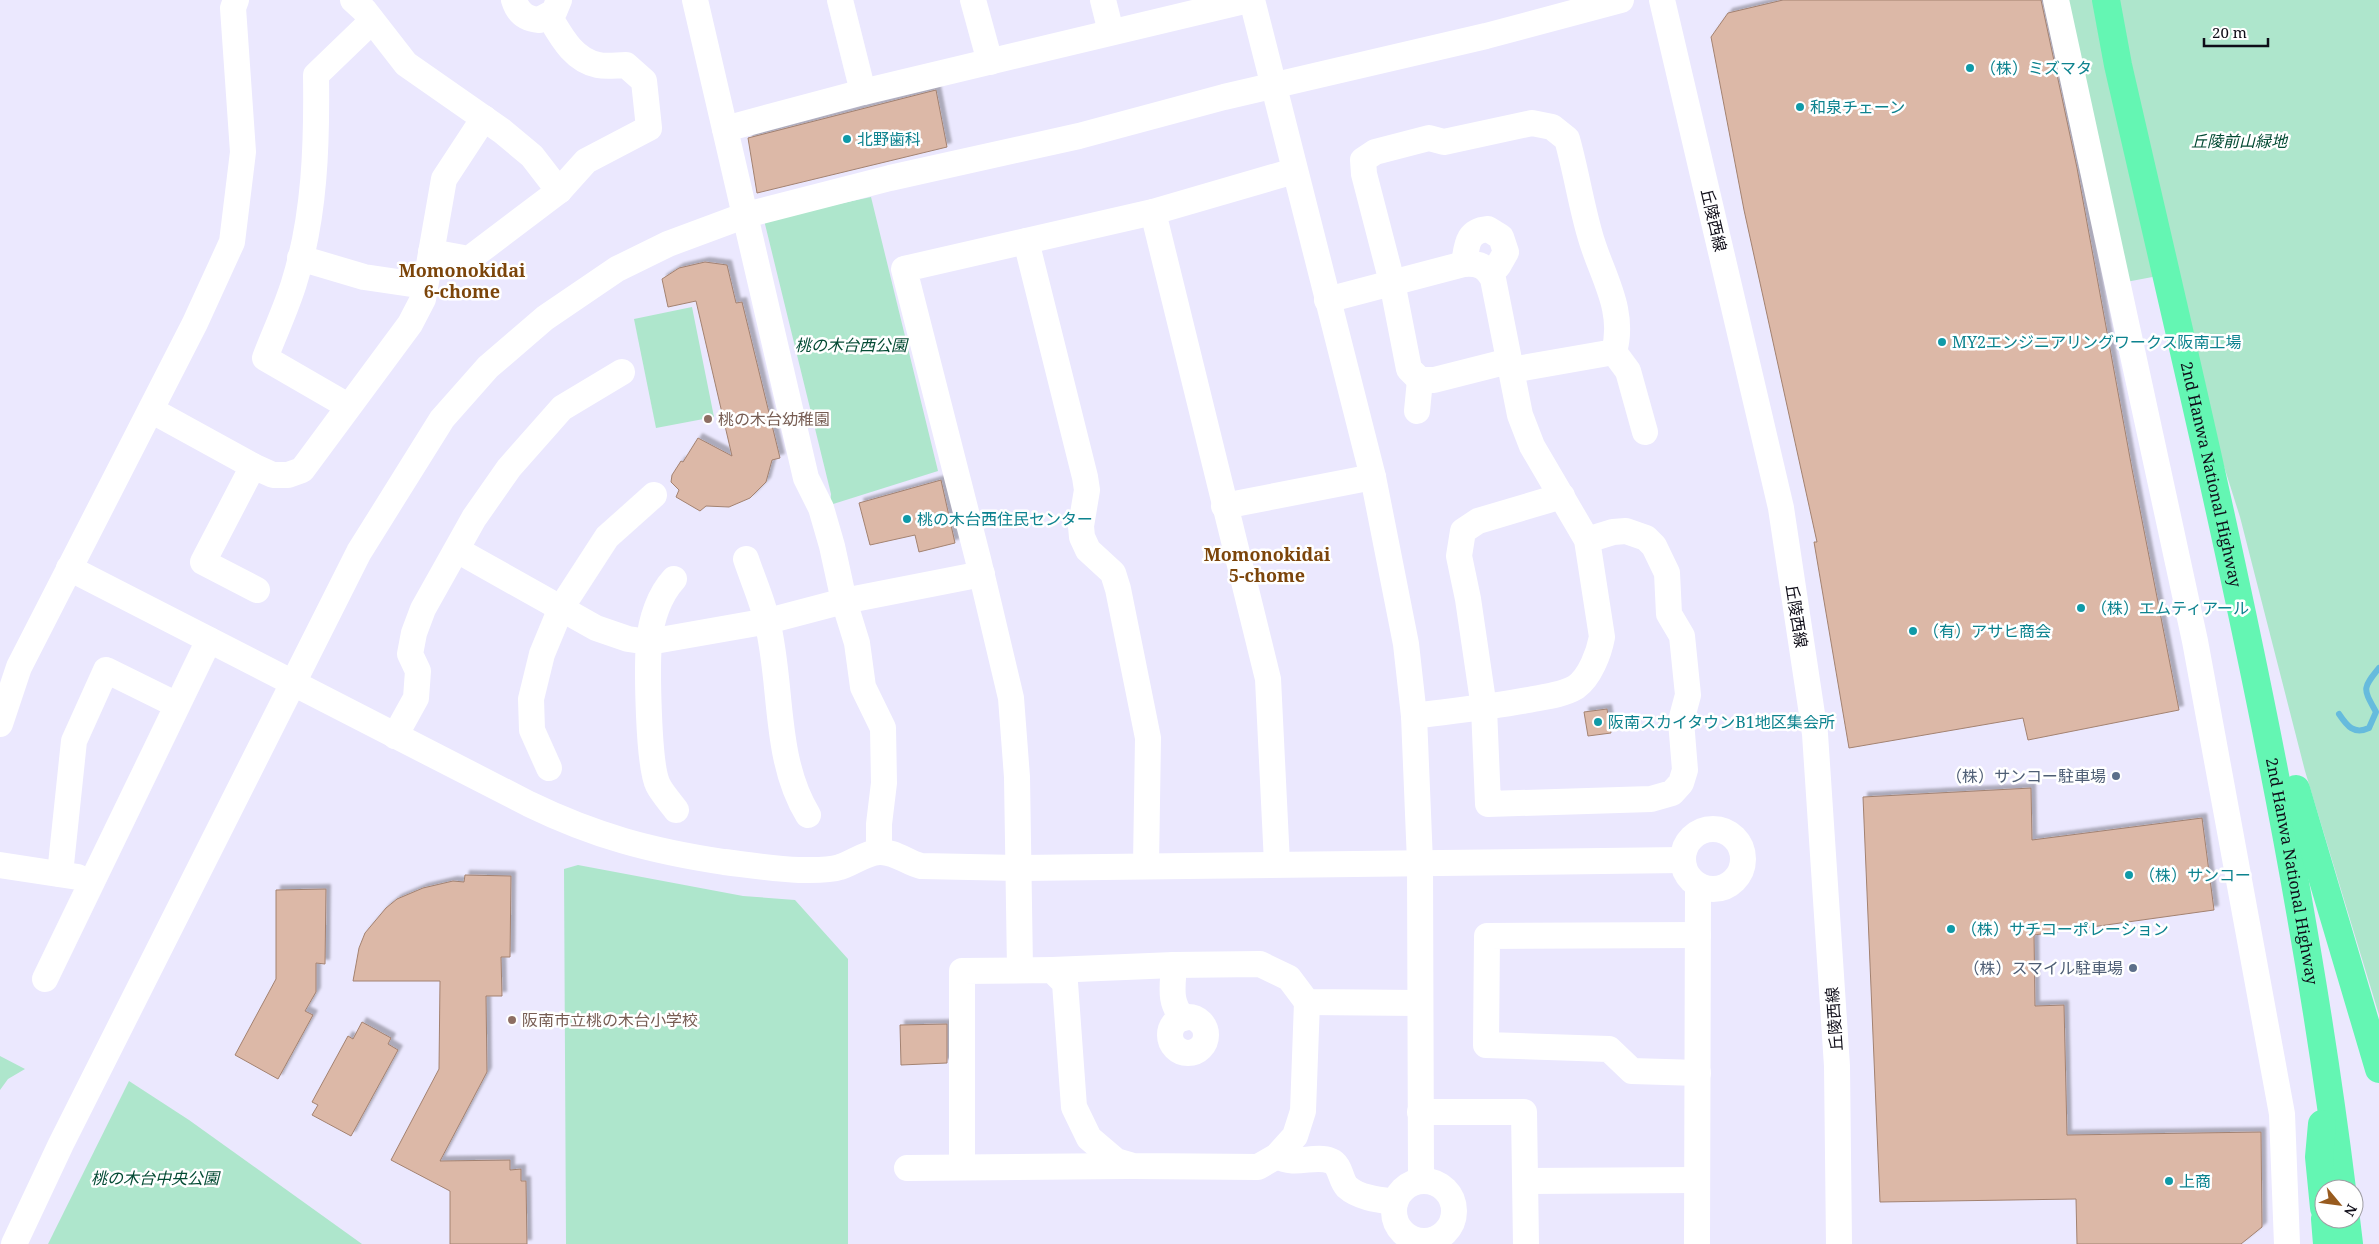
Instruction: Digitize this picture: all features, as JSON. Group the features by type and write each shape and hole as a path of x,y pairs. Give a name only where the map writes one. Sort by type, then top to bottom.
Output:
{"highway":[{"name":"2nd Hanwa National Highway","path":"2106,0 2118,65 2210,466 2285,819 2328,1070 2341,1179"},
{"path":"2210,466 2301,810 2379,1069"},
{"path":"2321,1179 2319,1157 2328,1070"},
{"path":"2326,1229 2327,1244"},
{"path":"2347,1229 2349,1244"}],"street":[{"path":"0,724 19,667 195,323 232,242 244,152 233,8 236,0"},
{"path":"353,0 406,64 484,118 532,156 559,191"},
{"path":"431,252 469,259 559,191 586,161 649,128 644,81 626,65 598,65 579,56 570,48 554,8 539,20 523,16 514,0"},
{"path":"695,0 806,478 821,508 832,546 844,601 857,643 863,687 883,728 884,783 878,852"},
{"path":"840,0 863,92"},
{"path":"973,0 990,62"},
{"path":"1103,0 1110,32"},
{"path":"725,129 863,92 1250,0 1373,477 1406,644 1414,716 1420,862 1421,1180"},
{"path":"14,1244 62,1144 359,552 410,467 442,419 488,367 545,318 617,269 668,244 746,214 890,178 1078,136 1224,97 1273,87 1621,0"},
{"path":"1637,0 1669,5"},
{"path":"2056,0 2197,651 2282,1114 2287,1244"},
{"name":"丘陵西線","path":"1669,5 1781,508 1815,734 1837,1066 1839,1244"},
{"path":"348,406 265,358 294,283 308,220 317,150 316,75 372,21"},
{"path":"151,410 273,475 288,475 302,470 410,324 423,299 444,179 484,118"},
{"path":"1532,123 1552,127 1567,139 1596,254 1612,292 1618,321 1614,352 1510,365 1434,380 1420,380 1409,369 1392,282 1364,174 1363,160 1375,152 1429,138 1444,142 1532,123"},
{"path":"1020,969 1020,868 1017,777 1011,698 982,574 904,269 1153,212 1294,171"},
{"path":"1153,212 1268,679 1277,863"},
{"path":"1026,241 1085,477 1087,490 1081,526 1082,537 1088,550 1113,574 1118,589 1148,738 1146,866"},
{"path":"300,258 364,277 425,286"},
{"path":"1327,300 1392,282 1477,267 1493,279 1520,415 1532,446 1588,540 1602,637 1591,668 1576,687 1551,696 1484,708 1414,716"},
{"path":"1614,352 1628,370 1646,432"},
{"path":"395,736 416,698 418,671 410,654 414,633 423,609 474,518 509,468 562,408 622,372"},
{"path":"1417,411 1420,380"},
{"path":"253,466 203,562 257,590"},
{"path":"1224,506 1373,477"},
{"path":"548,768 532,730 531,699 542,654 561,608 607,537 654,495"},
{"path":"1562,496 1478,521 1463,531 1459,556 1468,599 1484,708 1488,804 1651,800 1672,793 1681,784 1685,770 1681,721 1688,695 1682,636 1669,614 1667,573 1654,546 1646,538 1626,531 1613,532 1588,540"},
{"path":"456,550 596,628 628,639 649,642 768,621 844,601 982,574"},
{"path":"746,559 768,621 788,762 800,801 808,815"},
{"path":"69,568 554,816 634,845 718,861 799,870 832,869 878,852 889,853 921,866 1020,868 1277,863 1682,860"},
{"path":"674,579 665,588 658,604 649,642 650,746 657,784 676,810"},
{"path":"45,979 209,640"},
{"path":"60,874 74,741 106,670 177,705"},
{"path":"1708,829 1719,830 1732,836 1741,848 1743,863 1738,877 1730,885 1720,889 1709,890 1698,887 1687,876 1682,860 1684,849 1689,840 1697,833 1708,829"},
{"path":"0,865 93,879"},
{"path":"1697,1244 1698,887"},
{"path":"1698,935 1487,936 1486,1045 1609,1049 1632,1071 1698,1073"},
{"path":"906,1168 962,1168 1133,1166 1258,1167 1277,1156 1295,1136 1303,1111 1307,1002 1289,978 1260,964 962,971 962,1168"},
{"path":"1174,965 1172,998 1176,1012 1184,1018"},
{"path":"1052,970 1065,983 1074,1107 1089,1138 1116,1161 1133,1166"},
{"path":"1307,1002 1419,1002"},
{"path":"1420,1112 1524,1112 1526,1244"},
{"path":"1277,1156 1293,1162 1330,1160 1336,1165 1346,1186 1360,1194 1395,1202"},
{"path":"1421,1180 1438,1184 1443,1188 1454,1206 1452,1224 1438,1238 1418,1241 1408,1238 1400,1231 1395,1222 1393,1212 1400,1192 1408,1185 1421,1180"},
{"path":"1526,1181 1697,1180"}],"green space":[{"name":"丘陵前山緑地","path":"2063,0 2379,0 2379,1015 2305,771 2240,517 2222,460 2179,272 2126,282"},
{"name":"桃の木台西公園","path":"871,197 938,471 830,505 831,494 764,220"},
{"path":"692,307 714,417 656,428 634,319"},
{"path":"578,865 743,896 795,900 848,959 848,1244 566,1244 564,869"},
{"path":"0,1056 25,1069 8,1079 0,1090"},
{"name":"桃の木台中央公園","path":"129,1081 189,1120 362,1244 48,1244"}],"building":[{"path":"1783,0 2041,0 2077,168 2132,469 2179,710 2028,740 2023,718 1849,748 1814,542 1817,542 1744,210 1711,37 1728,13"},
{"name":"北野歯科","path":"936,90 947,147 757,193 748,138"},
{"path":"705,262 727,265 736,303 742,302 780,458 772,460 766,482 750,498 729,507 706,506 700,511 676,497 679,490 671,482 672,475 681,461 683,462 698,438 732,456 696,301 668,307 662,279 679,268"},
{"name":"桃の木台西住民センター","path":"941,480 955,543 919,552 915,535 870,545 859,503"},
{"name":"阪南スカイタウンB1地区集会所","path":"1607,709 1611,733 1588,736 1584,712"},
{"name":"（株）サチコーポレーション","path":"2031,788 2032,840 2202,818 2214,910 2034,935 2035,1006 2064,1005 2067,1135 2261,1132 2262,1227 2241,1244 2077,1244 2076,1199 1880,1202 1863,797"},
{"path":"465,875 511,876 510,957 501,957 502,996 486,996 487,1072 440,1161 510,1160 510,1170 521,1169 521,1181 526,1181 527,1244 450,1244 450,1191 391,1160 439,1069 440,981 353,981 359,948 365,933 386,908 397,899 423,888 453,881 464,882"},
{"path":"326,889 325,964 316,963 316,992 305,1011 313,1015 278,1079 235,1055 276,979 276,890"},
{"path":"362,1022 391,1038 388,1044 398,1050 351,1136 312,1115 318,1105 312,1102 348,1036 353,1039"},
{"path":"947,1024 947,1063 901,1065 900,1025"}],"waterway":[{"path":"2339,714 2355,730 2369,728 2376,712 2366,689 2379,668"}],"place":[{"name":"（株）ミズマタ","path":"1970,68"},
{"name":"和泉チェーン","path":"1800,107"},
{"name":"北野歯科","path":"847,139"},
{"name":"MY2エンジニアリングワークス阪南工場","path":"1942,342"},
{"name":"桃の木台幼稚園","path":"708,419"},
{"name":"桃の木台西住民センター","path":"907,519"},
{"name":"（株）エムティアール","path":"2081,608"},
{"name":"（有）アサヒ商会","path":"1913,631"},
{"name":"阪南スカイタウンB1地区集会所","path":"1598,722"},
{"name":"（株）サンコー駐車場","path":"2116,776"},
{"name":"（株）サンコー","path":"2129,875"},
{"name":"（株）サチコーポレーション","path":"1951,929"},
{"name":"（株）スマイル駐車場","path":"2133,968"},
{"name":"阪南市立桃の木台小学校","path":"512,1020"},
{"name":"上商","path":"2169,1181"}],"district":[{"name":"Momonokidai 6-chome","path":"462,281"},
{"name":"Momonokidai 5-chome","path":"1267,565"}]}
